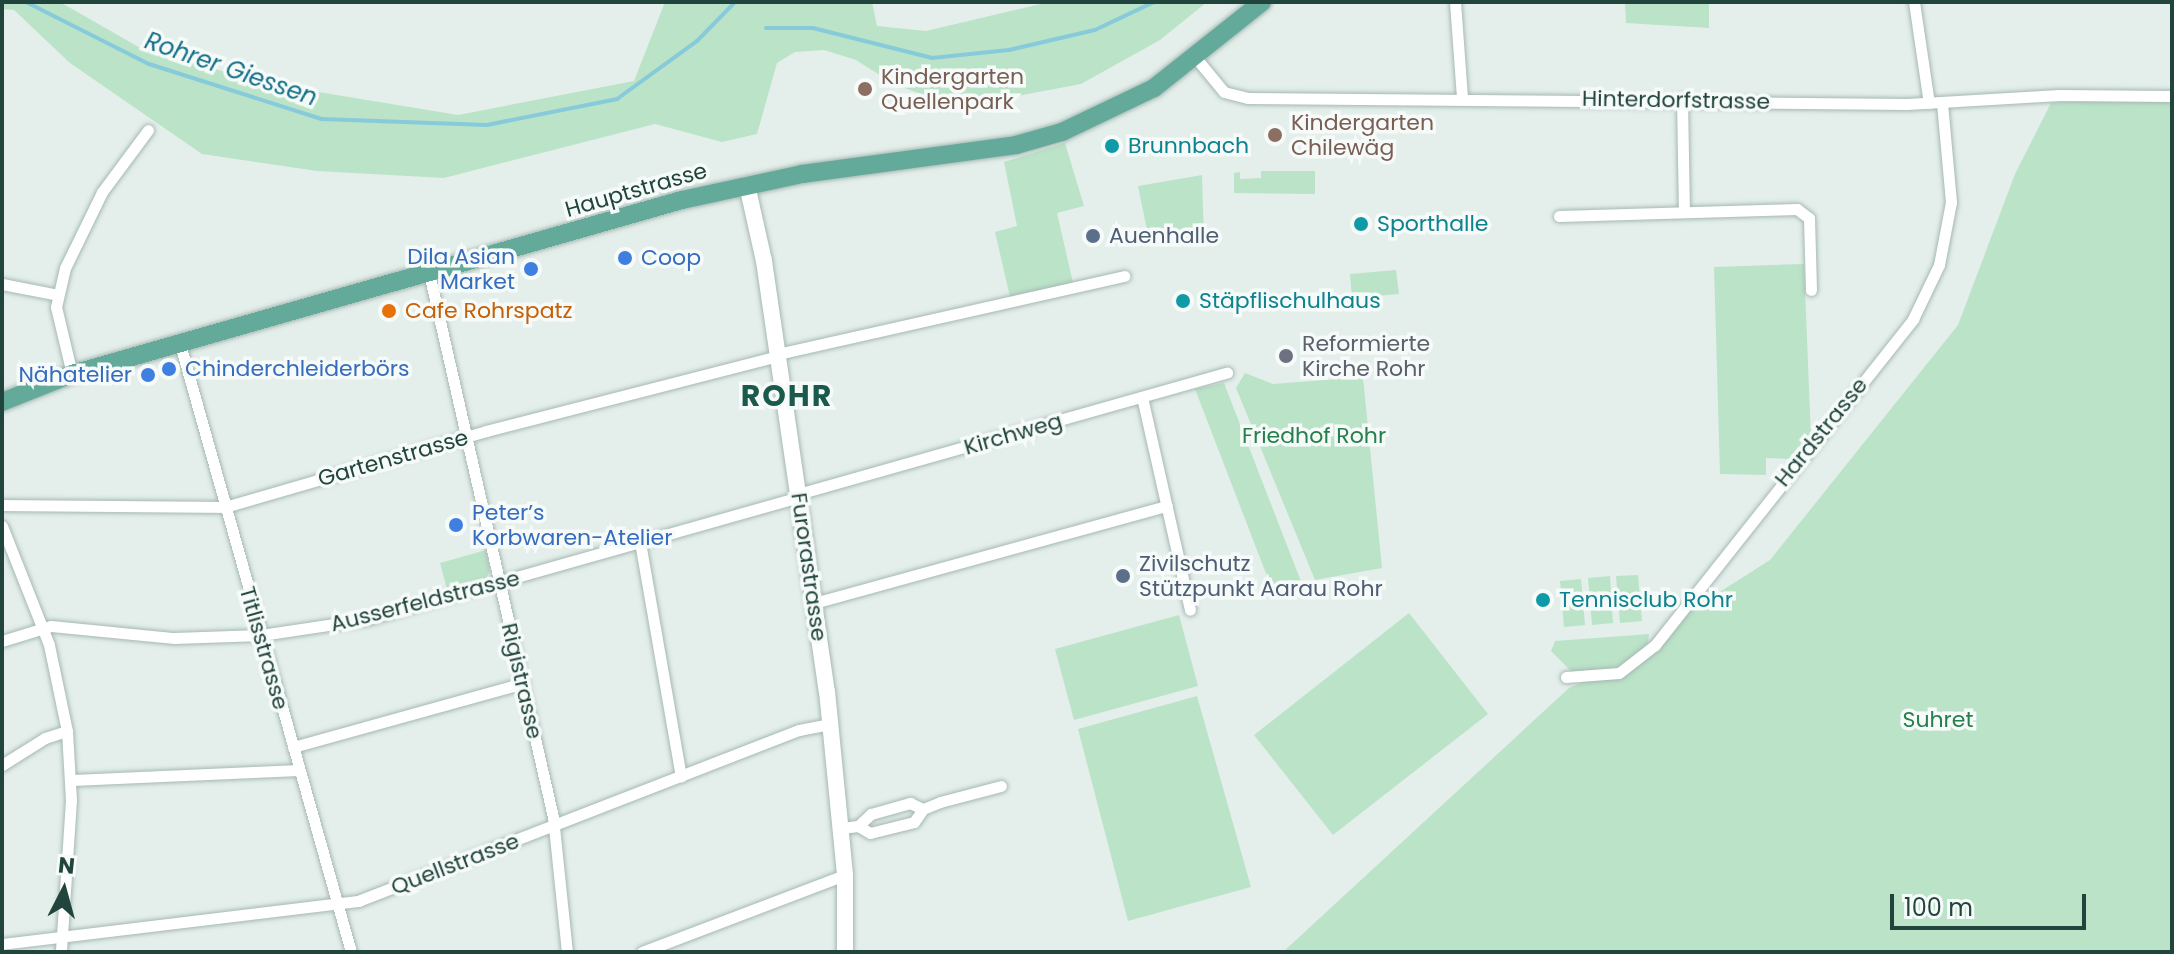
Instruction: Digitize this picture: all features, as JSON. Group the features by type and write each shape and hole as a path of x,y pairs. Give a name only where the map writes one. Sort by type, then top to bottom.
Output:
{"main road":[{"name":"Hauptstrasse","path":"2,402 72,374 747,185 1039,139 1112,111 1196,58 1262,2"},
{"name":"Furorastrasse","path":"747,185 778,355 830,724 849,827 845,875 845,952"}],"street":[{"path":"1455,2 1462,98"},
{"path":"1914,2 1929,103"},
{"name":"Hinterdorfstrasse","path":"1196,58 1224,92 1248,98 1942,103 2059,95 2172,96"},
{"path":"1682,99 1684,212"},
{"name":"Hardstrasse","path":"1566,677 1619,673 1655,645 1913,319 1939,265 1951,202 1942,103"},
{"path":"72,374 58,295 82,225 148,130"},
{"path":"1559,216 1803,211 1809,218 1811,290"},
{"name":"Rigistrasse","path":"429,273 553,825 567,952"},
{"name":"Gartenstrasse","path":"2,505 225,507 467,437 778,355 1124,276"},
{"path":"2,284 58,295"},
{"name":"Titlisstrasse","path":"180,344 351,952"},
{"name":"Kirchweg","path":"799,496 1227,373"},
{"path":"1142,397 1190,610"},
{"name":"Ausserfeldstrasse","path":"42,627 174,638 261,635 368,619 799,496"},
{"path":"814,603 1167,506"},
{"path":"2,526 42,627 67,731 72,780 61,952"},
{"path":"640,542 681,776"},
{"path":"2,641 42,627"},
{"path":"293,747 523,683"},
{"name":"Quellstrasse","path":"2,944 337,904 799,730 830,724"},
{"path":"2,765 45,738 67,731"},
{"path":"72,780 299,770"},
{"path":"849,827 870,833 914,822 923,809 1001,786"},
{"path":"849,827 871,814 910,803 923,809"},
{"path":"642,952 845,875"}],"green space":[{"path":"2,2 60,2 142,49 270,84 458,115 634,81 665,2 872,2 877,26 926,31 1049,2 1207,2 1160,40 1081,84 996,100 937,100 894,84 856,60 824,50 795,52 777,63 757,134 722,142 655,124 444,178 317,171 202,154 70,63 14,10 2,9"},
{"path":"1625,2 1709,2 1709,28 1626,23"},
{"name":"Suhret","path":"2172,96 2172,952 1283,952 1569,688 1624,665 1601,672 1572,672 1551,651 1555,641 1649,634 1648,644 1663,628 1770,560 1958,325 2015,174 2051,103"},
{"path":"1065,143 1084,206 1057,213 1073,283 1010,297 995,232 1017,226 1004,162"},
{"path":"1261,171 1315,171 1315,194 1234,193 1234,173 1240,172 1240,179 1261,178"},
{"path":"1202,175 1204,241 1156,246 1149,240 1138,186"},
{"path":"1804,264 1811,438 1791,459 1766,458 1766,475 1720,474 1714,267"},
{"path":"1396,270 1399,294 1352,298 1350,274"},
{"name":"Friedhof Rohr","path":"1245,373 1273,384 1363,377 1382,568 1315,580 1236,388"},
{"path":"1224,383 1302,584 1272,589 1195,389"},
{"path":"486,550 490,571 485,580 448,593 440,563"},
{"path":"1638,575 1642,621 1620,623 1616,576"},
{"path":"1610,576 1613,623 1592,625 1588,578"},
{"path":"1581,579 1585,625 1564,627 1560,581"},
{"path":"1409,613 1488,714 1333,835 1254,735"},
{"path":"1179,615 1198,686 1074,720 1055,649"},
{"path":"1197,696 1251,887 1128,921 1078,729"}],"waterway":[{"name":"Rohrer Giessen","path":"26,2 149,64 321,119 487,125 617,99 697,41 735,2"},
{"name":"Brunnbach","path":"766,28 813,28 932,58 1009,50 1095,30 1154,2"}],"place":[{"name":"Kindergarten Quellenpark","path":"865,89"},
{"name":"Kindergarten Chilewäg","path":"1275,135"},
{"name":"Brunnbach","path":"1112,146"},
{"name":"Sporthalle","path":"1361,224"},
{"name":"Auenhalle","path":"1093,236"},
{"name":"Coop","path":"625,258"},
{"name":"Dila Asian Market","path":"531,269"},
{"name":"Stäpflischulhaus","path":"1183,301"},
{"name":"Cafe Rohrspatz","path":"389,311"},
{"name":"Reformierte Kirche Rohr","path":"1286,356"},
{"name":"Chinderchleiderbörs","path":"169,369"},
{"name":"Nähatelier","path":"148,375"},
{"name":"Peter’s Korbwaren-Atelier","path":"456,525"},
{"name":"Zivilschutz Stützpunkt Aarau Rohr","path":"1123,576"},
{"name":"Tennisclub Rohr","path":"1543,600"}],"district":[{"name":"ROHR","path":"787,396"}]}
